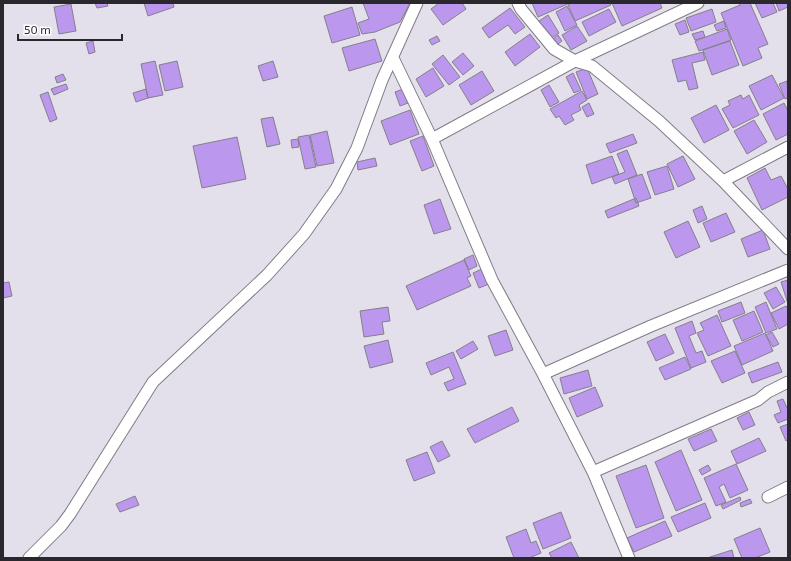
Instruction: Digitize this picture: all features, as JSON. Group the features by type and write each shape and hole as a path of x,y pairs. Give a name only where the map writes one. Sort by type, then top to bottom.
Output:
{"street":[{"path":"29,558 61,526 70,514 153,382 267,275 308,227 336,189 357,148 392,58 417,3"},
{"path":"518,3 521,9 554,49 575,61 592,66 659,121 723,181 786,244"},
{"path":"432,139 575,61 698,3"},
{"path":"392,58 432,139 492,280 543,374 593,472 629,558"},
{"path":"723,181 788,147"},
{"path":"543,374 651,326 788,270"},
{"path":"593,472 758,400 768,392 788,382"},
{"path":"768,497 788,487"}],"building":[{"path":"95,3 107,3 108,6 97,8"},
{"path":"144,3 173,3 174,7 148,16"},
{"path":"363,3 410,3 400,22 375,32 362,34 358,23 369,19"},
{"path":"439,3 462,3 466,9 443,25 431,9"},
{"path":"532,3 570,3 538,17"},
{"path":"572,3 610,3 611,5 575,21 568,5"},
{"path":"612,3 660,3 662,8 622,26"},
{"path":"739,3 750,3 768,44 758,48 762,58 743,66 721,13 740,5"},
{"path":"755,3 773,3 777,12 762,18"},
{"path":"776,3 788,3 788,7 779,11"},
{"path":"71,4 76,31 59,34 54,7"},
{"path":"567,6 577,25 565,31 556,12"},
{"path":"352,7 360,35 332,43 324,16"},
{"path":"510,8 525,27 515,34 508,25 489,38 482,28"},
{"path":"609,9 616,22 589,36 582,22"},
{"path":"712,9 716,22 691,31 686,18"},
{"path":"548,15 559,33 550,39 539,21"},
{"path":"685,20 689,32 680,35 675,24"},
{"path":"724,21 726,28 717,31 714,25"},
{"path":"577,26 587,41 571,50 562,35"},
{"path":"727,29 731,40 699,51 695,41"},
{"path":"703,31 705,37 695,40 692,34"},
{"path":"530,34 540,47 515,66 505,52"},
{"path":"558,35 562,41 557,45 553,39"},
{"path":"437,36 440,41 432,45 429,40"},
{"path":"375,39 382,61 349,71 342,48"},
{"path":"93,41 95,52 89,54 86,43"},
{"path":"730,41 739,65 712,75 703,50"},
{"path":"703,52 705,60 692,63 698,88 689,90 686,80 678,82 672,60"},
{"path":"463,53 474,66 463,75 452,62"},
{"path":"443,55 460,77 449,85 432,64"},
{"path":"155,61 163,95 148,98 141,64"},
{"path":"177,61 183,87 165,91 159,65"},
{"path":"273,61 278,77 263,81 258,66"},
{"path":"433,68 444,86 426,97 416,79"},
{"path":"587,68 598,94 587,99 576,72"},
{"path":"482,71 494,91 471,105 459,85"},
{"path":"573,73 581,90 574,93 566,77"},
{"path":"63,74 66,80 57,83 55,77"},
{"path":"772,75 784,98 761,110 749,86"},
{"path":"787,81 788,98 785,99 779,84"},
{"path":"66,84 68,89 54,95 51,89"},
{"path":"549,85 559,102 550,107 541,90"},
{"path":"146,89 148,98 136,102 133,93"},
{"path":"403,89 408,103 400,106 395,92"},
{"path":"582,91 587,100 579,105 581,110 571,115 574,120 565,125 559,116 556,118 550,109"},
{"path":"48,92 57,119 50,122 40,95"},
{"path":"741,95 743,99 749,95 759,115 733,128 722,109 730,105 728,101"},
{"path":"589,103 594,114 587,117 582,107"},
{"path":"784,103 788,111 788,134 776,140 763,114"},
{"path":"716,105 729,130 704,143 691,118"},
{"path":"410,110 419,134 390,145 381,121"},
{"path":"273,117 280,144 267,147 261,119"},
{"path":"754,120 767,142 747,154 734,131"},
{"path":"327,131 334,163 317,166 310,135"},
{"path":"633,134 637,143 610,153 606,144"},
{"path":"309,135 316,167 305,169 298,137"},
{"path":"423,136 434,166 422,171 410,141"},
{"path":"237,137 246,179 202,188 193,146"},
{"path":"298,139 299,147 292,148 291,140"},
{"path":"627,150 637,175 615,184 612,177 625,172 617,154"},
{"path":"612,156 619,174 592,184 586,165"},
{"path":"683,156 695,179 678,187 667,164"},
{"path":"375,158 377,166 358,170 357,162"},
{"path":"667,166 674,189 655,195 647,172"},
{"path":"765,168 771,180 781,176 788,189 788,197 762,210 747,178"},
{"path":"642,174 651,198 636,203 628,179"},
{"path":"636,198 639,206 608,218 605,211"},
{"path":"440,199 451,229 434,234 424,205"},
{"path":"702,206 707,219 698,223 693,210"},
{"path":"726,213 735,232 711,242 703,223"},
{"path":"688,221 700,247 676,258 664,232"},
{"path":"763,230 770,249 748,257 741,239"},
{"path":"473,255 477,266 469,270 464,259"},
{"path":"464,260 471,276 467,278 471,286 417,310 406,286"},
{"path":"482,269 489,284 479,288 473,273"},
{"path":"788,280 788,304 781,282"},
{"path":"9,282 12,296 3,298 3,283"},
{"path":"776,287 785,302 773,309 764,293"},
{"path":"741,302 745,313 722,322 718,311"},
{"path":"766,302 777,329 766,333 755,307"},
{"path":"786,306 788,309 788,324 779,329 771,313"},
{"path":"388,307 390,321 382,322 384,334 364,337 360,311"},
{"path":"754,311 763,332 742,341 733,320"},
{"path":"717,315 731,346 708,356 697,333 704,330 700,323"},
{"path":"692,321 696,333 689,336 696,353 702,351 706,362 691,368 675,328"},
{"path":"506,330 513,350 495,356 488,336"},
{"path":"772,332 779,344 773,347 766,335"},
{"path":"765,333 773,351 742,365 734,346"},
{"path":"665,334 674,353 656,361 647,342"},
{"path":"388,340 393,362 370,368 364,346"},
{"path":"473,341 478,349 461,359 456,351"},
{"path":"735,351 745,373 722,383 711,361"},
{"path":"453,352 466,384 448,391 444,383 454,379 449,367 431,375 426,363"},
{"path":"685,357 691,369 665,380 659,368"},
{"path":"778,362 782,372 752,383 748,373"},
{"path":"588,370 592,386 564,394 560,378"},
{"path":"595,387 603,406 577,417 569,398"},
{"path":"783,399 788,410 788,419 778,423 774,415 781,412 777,401"},
{"path":"512,407 519,421 475,443 467,429"},
{"path":"749,412 755,425 743,430 737,418"},
{"path":"788,424 788,440 786,441 780,427"},
{"path":"711,429 717,441 694,451 688,439"},
{"path":"759,438 766,451 737,464 731,451"},
{"path":"442,441 450,456 438,462 430,447"},
{"path":"681,450 702,500 676,511 655,462"},
{"path":"427,452 435,473 414,481 406,460"},
{"path":"736,464 748,490 730,498 724,484 719,487 726,502 716,506 704,478"},
{"path":"646,465 664,518 636,528 616,476"},
{"path":"708,465 711,470 702,475 699,470"},
{"path":"135,496 139,505 120,512 116,504"},
{"path":"740,497 741,500 723,509 721,505"},
{"path":"750,499 752,503 741,507 740,503"},
{"path":"705,503 711,518 678,532 671,517"},
{"path":"561,512 571,538 543,549 533,523"},
{"path":"665,521 672,536 634,552 627,538"},
{"path":"760,528 770,552 755,558 742,558 734,539"},
{"path":"526,529 531,543 536,541 541,553 529,558 514,558 506,537"},
{"path":"571,542 579,558 552,558 549,553"},
{"path":"732,550 734,558 707,558"}]}
